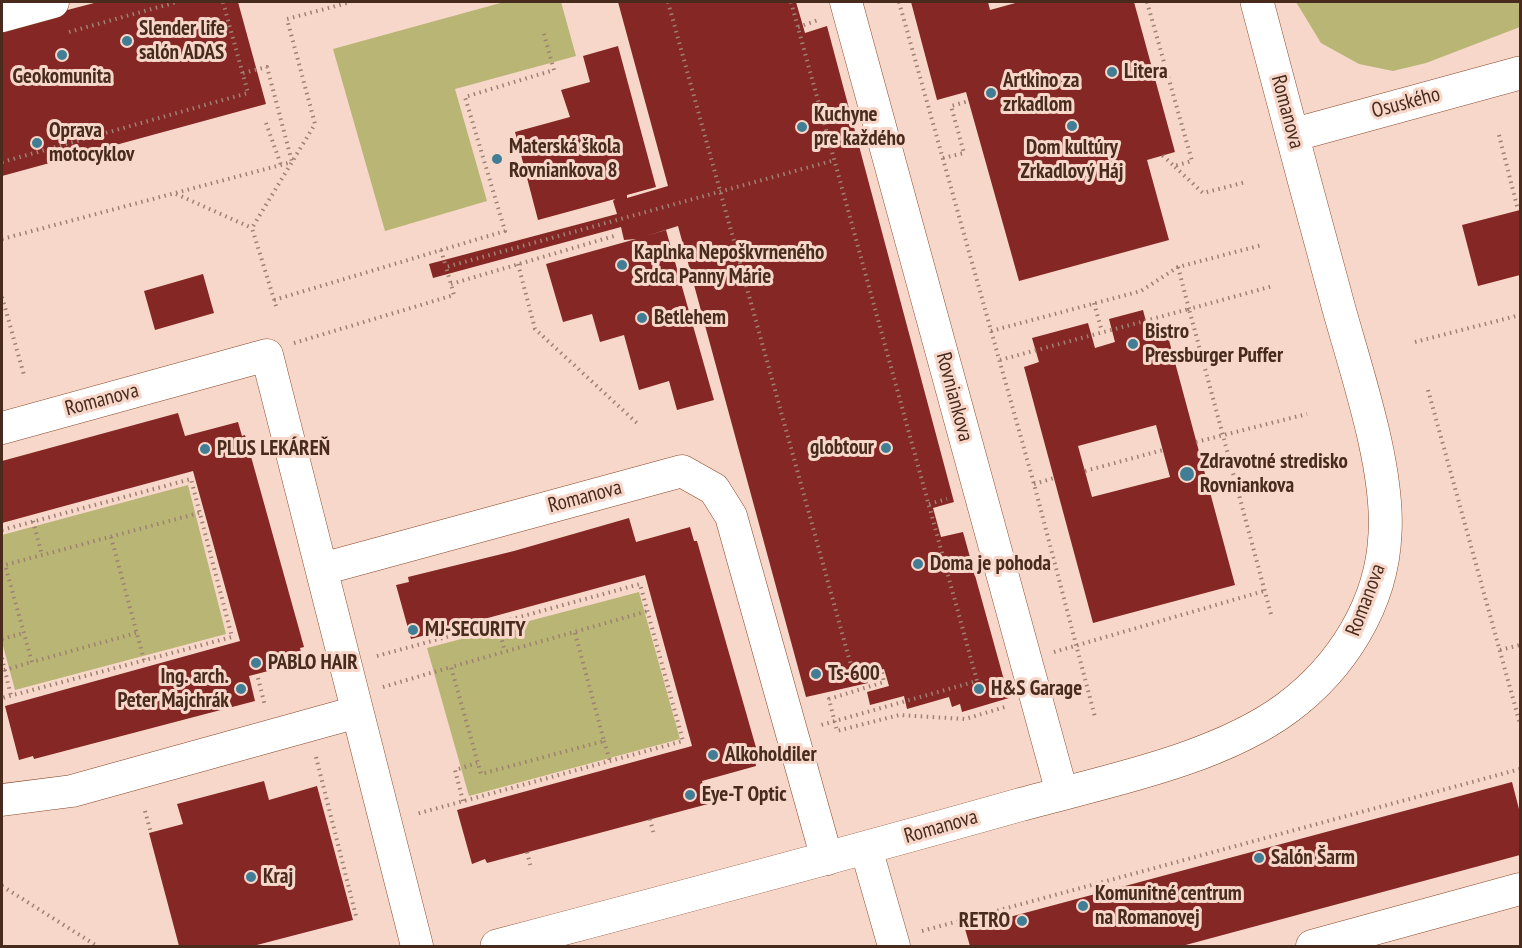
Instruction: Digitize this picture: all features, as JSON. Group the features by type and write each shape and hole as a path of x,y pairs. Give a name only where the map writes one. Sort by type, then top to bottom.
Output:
{"street":[{"path":"2,16 53,2"},
{"name":"Rovniankova","path":"846,2 1062,793"},
{"name":"Romanova","path":"497,946 827,859 1150,768 1203,750 1254,728 1284,710 1322,678 1337,661 1364,617 1382,563 1385,533 1379,468 1365,403 1257,2"},
{"name":"Osuského","path":"1293,135 1521,73"},
{"name":"Romanova","path":"2,428 267,355 417,946"},
{"name":"Romanova","path":"322,569 682,471 714,489 731,516 827,859"},
{"path":"2,800 72,791 357,712"},
{"path":"866,848 894,946"},
{"path":"1312,946 1521,890"}],"path":[{"path":"68,32 177,2"},
{"path":"2,162 248,93 223,2"},
{"path":"276,306 252,228 315,123 287,19 351,2"},
{"path":"668,2 855,680 882,672 884,682 830,699 837,731 899,715 965,719 1015,704"},
{"path":"791,2 977,681 835,722"},
{"path":"899,2 1034,484 1095,717"},
{"path":"1147,2 1192,161 1174,166"},
{"path":"798,27 819,21 816,11"},
{"path":"274,300 505,231 465,97 554,70 543,32"},
{"path":"243,73 267,66 292,162"},
{"path":"943,158 964,153 951,106 969,100"},
{"path":"266,123 281,165"},
{"path":"1499,135 1518,210"},
{"path":"1162,155 1203,193 1246,182"},
{"path":"446,267 835,160"},
{"path":"2,239 292,162"},
{"path":"176,193 252,228"},
{"path":"451,284 614,236"},
{"path":"992,331 1141,291 1178,267 1262,245"},
{"path":"287,345 454,295 441,250"},
{"path":"519,264 535,329 638,424"},
{"path":"1178,267 1272,618"},
{"path":"1000,360 1273,286"},
{"path":"2,297 24,375"},
{"path":"1094,303 1102,332"},
{"path":"1415,342 1521,315"},
{"path":"1428,390 1521,724"},
{"path":"1196,442 1307,414"},
{"path":"1085,471 1163,450"},
{"path":"1034,484 1054,478"},
{"path":"2,530 191,479 232,637 2,698"},
{"path":"928,504 947,498 950,508"},
{"path":"32,662 5,565 199,513"},
{"path":"33,521 42,555"},
{"path":"111,537 145,661"},
{"path":"373,657 640,584 648,611 683,741 416,814"},
{"path":"1026,660 1264,591"},
{"path":"381,687 648,611"},
{"path":"497,623 506,652"},
{"path":"2,639 24,633"},
{"path":"4,670 136,633"},
{"path":"575,633 610,761"},
{"path":"1500,650 1521,645"},
{"path":"2,658 11,696"},
{"path":"451,667 481,774 604,741"},
{"path":"258,678 268,714"},
{"path":"309,725 356,916"},
{"path":"463,801 455,770 477,763"},
{"path":"921,931 1521,769"},
{"path":"145,811 151,832"},
{"path":"650,819 654,835"},
{"path":"527,852 531,868"},
{"path":"2,885 97,946"}],"shaded area":[{"path":"504,2 561,2 576,56 455,89 487,201 385,231 333,49"},
{"path":"1296,2 1520,2 1520,27 1426,63 1393,71 1359,64 1321,43"},
{"path":"188,485 226,634 15,690 2,642 2,535"},
{"path":"639,592 680,739 469,796 427,648"}],"building":[{"path":"98,2 238,2 266,104 2,176 2,27"},
{"path":"618,2 796,2 805,33 827,26 954,502 933,508 941,537 963,532 1009,698 962,712 960,704 952,707 949,697 907,709 904,696 870,705 867,692 889,686 884,669 864,673 868,683 806,697 678,226 646,236 666,230 714,400 677,410 669,381 639,390 624,335 600,342 592,314 563,322 546,264 636,239 624,240 621,227 433,278 429,264 617,214 613,201 615,199 538,220 515,132 570,117 561,90 590,82 583,56 618,46 656,187 627,195 627,198 668,186"},
{"name":"Dom kultúry Zrkadlový Háj","path":"911,2 988,2 990,10 1019,2 1134,2 1175,152 1147,160 1169,240 1019,281 966,92 937,100"},
{"path":"1520,210 1520,275 1478,286 1462,225"},
{"path":"203,274 214,313 155,330 144,291"},
{"name":"Zdravotné stredisko Rovniankova","path":"1143,310 1149,333 1166,329 1235,585 1093,623 1024,367 1039,362 1032,338 1088,323 1095,348 1115,342 1109,319","holes":["1156,425 1170,477 1092,497 1078,446"]},
{"path":"178,413 185,436 238,422 242,436 245,435 304,647 300,648 303,662 249,676 255,701 34,759 33,756 19,760 5,706 240,641 193,471 2,523 2,461"},
{"path":"629,518 636,542 690,527 694,541 697,541 757,751 753,752 756,766 702,781 708,804 487,863 485,859 472,864 457,810 692,746 645,575 411,639 396,585 409,582 408,577 514,551"},
{"name":"Kraj","path":"264,781 269,800 317,786 353,920 253,946 179,946 149,833 183,824 177,804"},
{"path":"1512,782 1520,813 1520,855 1182,946 970,946 965,929"}],"place":[{"name":"Slender life salón ADAS","path":"127,41"},
{"name":"Geokomunita","path":"62,55"},
{"name":"Litera","path":"1112,72"},
{"name":"Artkino za zrkadlom","path":"991,93"},
{"name":"Dom kultúry Zrkadlový Háj","path":"1072,126"},
{"name":"Kuchyne pre každého","path":"802,127"},
{"name":"Oprava motocyklov","path":"37,143"},
{"name":"Materská škola Rovniankova 8","path":"497,159"},
{"name":"Kaplnka Nepoškvrneného Srdca Panny Márie","path":"622,265"},
{"name":"Betlehem","path":"642,318"},
{"name":"Bistro Pressburger Puffer","path":"1133,344"},
{"name":"globtour","path":"886,448"},
{"name":"PLUS LEKÁREŇ","path":"205,449"},
{"name":"Zdravotné stredisko Rovniankova","path":"1187,474"},
{"name":"Doma je pohoda","path":"918,564"},
{"name":"MJ-SECURITY","path":"413,630"},
{"name":"PABLO HAIR","path":"256,663"},
{"name":"Ts-600","path":"816,674"},
{"name":"Ing. arch. Peter Majchrák","path":"241,689"},
{"name":"H&S Garage","path":"979,689"},
{"name":"Alkoholdiler","path":"713,755"},
{"name":"Eye-T Optic","path":"690,795"},
{"name":"Salón Šarm","path":"1259,858"},
{"name":"Kraj","path":"251,877"},
{"name":"Komunitné centrum na Romanovej","path":"1083,906"},
{"name":"RETRO","path":"1022,921"}]}
